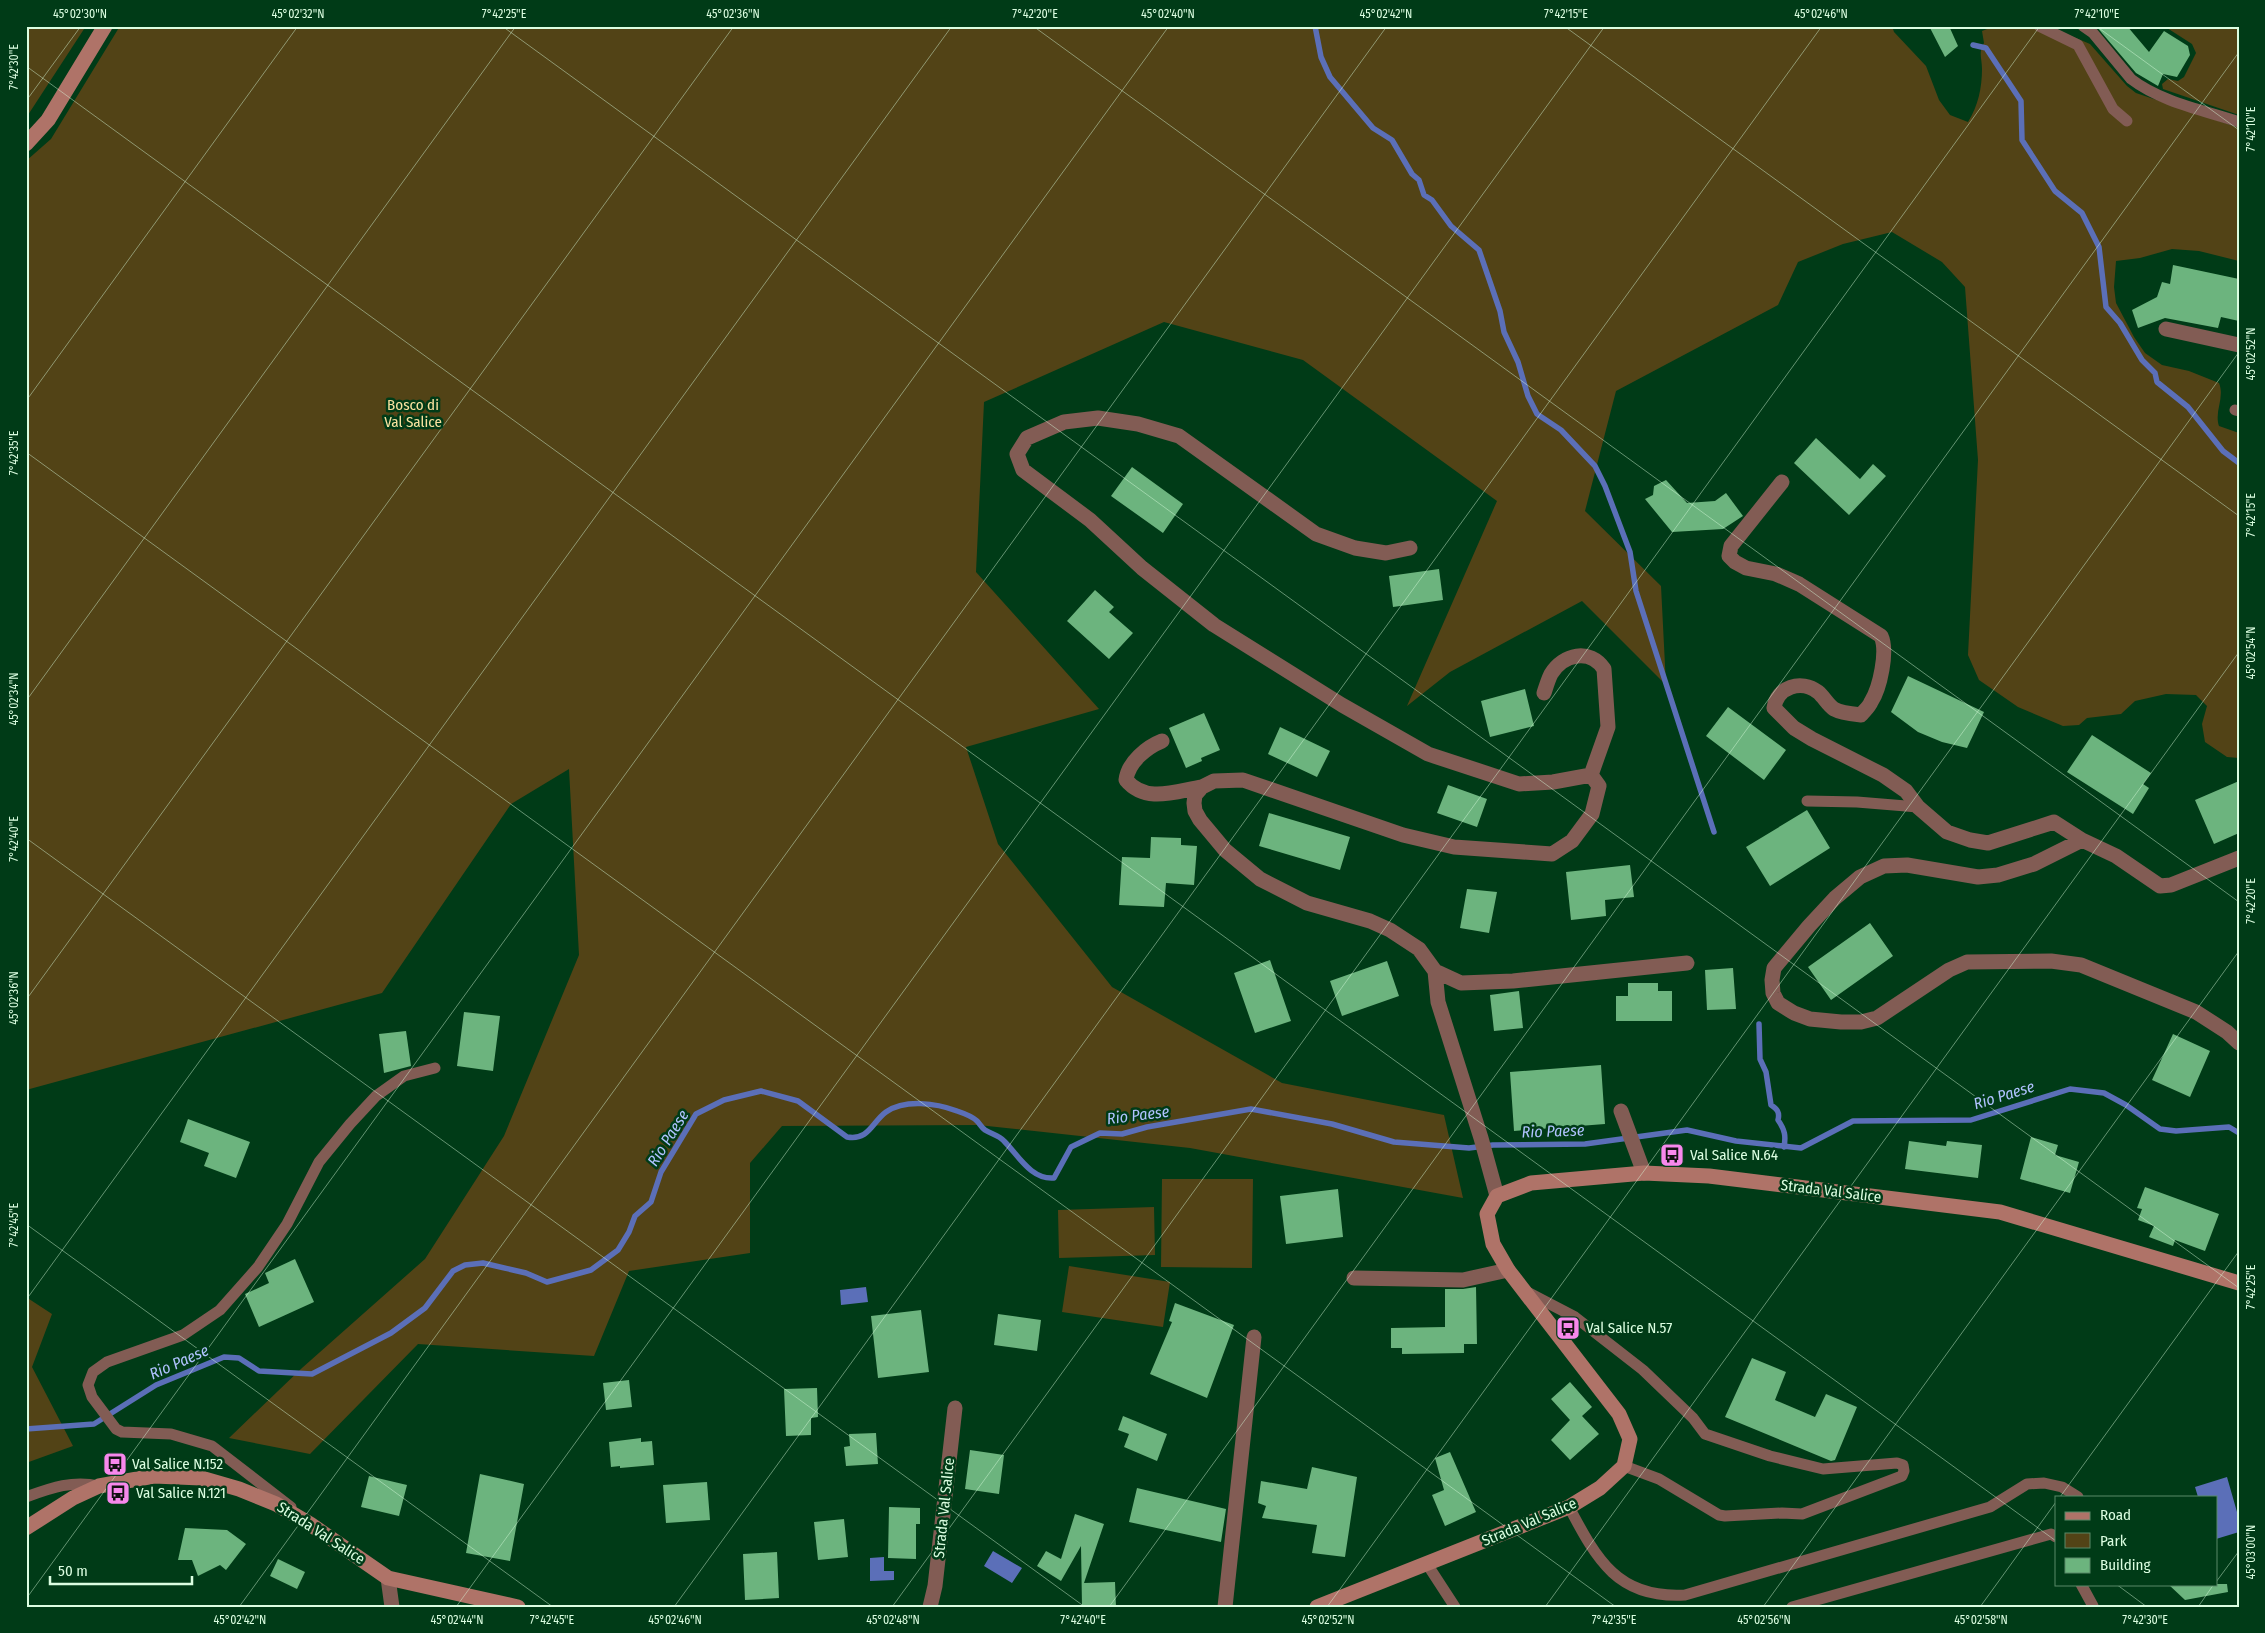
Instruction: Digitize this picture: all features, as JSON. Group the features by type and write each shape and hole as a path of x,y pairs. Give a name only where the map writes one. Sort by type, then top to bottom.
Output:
{"street":[{"path":"26,144 48,120 105,26"},
{"path":"2166,329 2239,345"},
{"path":"1410,548 1386,553 1355,548 1316,534 1179,436 1138,424 1098,418 1064,422 1027,438 1017,454 1023,470 1090,520 1142,568 1214,625 1326,695 1428,754 1520,784 1553,782 1591,774"},
{"path":"1782,482 1731,546 1729,556 1746,568 1776,574 1799,584 1881,636 1884,642 1882,666 1877,688 1871,703 1861,715 1834,709 1816,691 1801,686 1783,690 1775,699 1774,708 1794,728 1883,775 1906,791 1918,807 1946,832 1970,840 1988,843 2054,822 2082,840 2116,856 2160,886 2171,885 2239,858"},
{"path":"1544,693 1551,674 1564,661 1576,656 1589,656 1598,661 1604,669 1608,726 1591,774"},
{"path":"1162,741 1147,749 1130,766 1126,780 1130,785 1153,795 1202,787 1224,780 1243,780 1403,835 1454,847 1552,854 1572,841 1592,814 1599,786 1591,774"},
{"path":"1202,787 1195,795 1194,803 1200,820 1225,850 1260,879 1307,903 1370,921 1390,930 1419,949 1435,971 1461,983 1513,981 1686,963"},
{"path":"2082,840 2034,864 1998,875 1978,877 1907,865 1884,866 1860,877 1835,898 1789,947 1774,968 1772,980 1773,993 1778,1003 1794,1014 1810,1019 1861,1022 1877,1018 1949,970 1967,962 2051,961 2081,965 2196,1012 2227,1032 2239,1043"},
{"path":"1435,971 1438,1002 1481,1138 1497,1196 1487,1214 1493,1244 1508,1270 1619,1414 1630,1439 1624,1466"},
{"path":"1621,1111 1635,1144 1644,1173"},
{"name":"Strada Val Salice","path":"1497,1196 1531,1183 1644,1173 1709,1176 2000,1212 2239,1283"},
{"path":"1354,1278 1463,1280 1508,1270"},
{"path":"1226,1607 1254,1337"},
{"name":"Strada Val Salice","path":"930,1607 936,1586 954,1408"},
{"name":"Strada Val Salice","path":"1317,1607 1569,1507 1600,1488 1624,1466"},
{"name":"Strada Val Salice","path":"26,1528 73,1498 99,1486 154,1476 201,1478 239,1489 276,1504 310,1524 388,1578 480,1603 518,1607"},
{"path":"388,1578 392,1607"}],"lane":[{"path":"2038,26 2078,45 2113,109 2127,121"},
{"path":"2083,26 2093,33 2138,85 2168,98 2239,122"},
{"path":"1808,801 1857,802 1918,807"},
{"path":"310,1524 277,1495 212,1446 171,1434 122,1432 116,1428 92,1397 88,1385 93,1372 107,1362 183,1335 220,1310 258,1267 287,1224 319,1162 350,1124 376,1096 404,1076 435,1068"},
{"path":"1523,1290 1575,1317 1643,1370 1693,1418 1705,1434 1770,1456 1823,1470 1897,1463 1903,1465 1904,1471 1902,1476 1802,1514 1782,1513 1725,1516 1719,1515 1660,1479 1624,1466"},
{"path":"26,1497 56,1486 83,1482 99,1486"},
{"path":"1569,1507 1593,1552 1623,1582 1643,1592 1668,1596 1685,1596 1990,1507 2027,1484 2044,1483 2062,1488 2076,1496"},
{"path":"1792,1607 2051,1534 2055,1536"},
{"path":"1427,1564 1455,1607"},
{"path":"2082,1586 2093,1606"}],"green space":[{"path":"26,26 86,26 26,118"},
{"name":"Bosco di Val Salice","path":"120,26 1892,26 1894,32 1926,66 1939,100 1950,115 1968,122 1977,103 1980,90 1981,53 1984,43 1982,31 1995,26 2048,26 2090,44 2127,86 2136,93 2239,128 2239,261 2199,251 2172,249 2140,258 2116,261 2114,287 2116,303 2145,353 2162,365 2189,371 2219,383 2221,394 2218,415 2219,426 2239,433 2239,758 2227,757 2205,742 2202,724 2207,706 2196,695 2166,694 2135,701 2121,714 2087,718 2079,725 2063,726 2018,707 1979,680 1968,655 1978,460 1965,287 1942,262 1892,232 1843,244 1798,262 1778,305 1616,391 1585,511 1661,586 1666,685 1582,601 1450,672 1407,706 1497,501 1303,360 1164,322 984,402 976,572 1099,709 966,747 998,844 1112,987 1282,1083 1444,1115 1463,1198 1190,1148 978,1125 782,1126 750,1163 750,1253 629,1271 594,1356 418,1344 310,1454 229,1438 302,1368 425,1259 504,1136 579,955 569,769 511,804 382,993 26,1090 26,161 51,139"},
{"path":"2164,26 2239,26 2239,115 2163,89 2162,84 2168,79 2178,81 2184,77 2196,53 2192,44"},
{"path":"1162,1179 1253,1179 1252,1268 1161,1267"},
{"path":"1154,1207 1155,1255 1059,1258 1058,1210"},
{"path":"1069,1266 1170,1282 1163,1327 1062,1312"},
{"path":"26,1297 52,1314 32,1367 73,1446 26,1463"}],"water":[{"path":"866,1287 868,1302 841,1305 840,1290"},
{"path":"2227,1477 2239,1519 2239,1532 2218,1538 2218,1496 2198,1496 2195,1487"},
{"path":"993,1551 1022,1568 1012,1583 984,1566"},
{"path":"884,1557 884,1571 894,1571 894,1580 870,1581 870,1558"}],"building":[{"path":"1929,26 1949,26 1958,46 1945,57"},
{"path":"2096,26 2127,26 2149,52 2164,31 2188,46 2190,55 2177,77 2163,74 2158,86 2136,73"},
{"path":"2173,265 2239,279 2239,321 2221,317 2218,328 2165,318 2138,328 2132,310 2157,297 2162,282 2170,284"},
{"path":"1816,438 1860,479 1873,464 1886,476 1849,515 1794,463"},
{"path":"1132,467 1183,504 1163,533 1111,496"},
{"path":"1666,480 1687,503 1715,501 1726,493 1743,516 1723,529 1672,532 1645,499 1653,495 1654,486"},
{"path":"1439,569 1443,600 1393,607 1389,576"},
{"path":"1095,590 1114,607 1109,612 1133,633 1109,659 1067,621"},
{"path":"1908,676 1984,712 1967,748 1942,742 1918,732 1891,712"},
{"path":"1525,689 1534,726 1490,737 1481,701"},
{"path":"1728,707 1786,750 1764,780 1706,736"},
{"path":"1204,713 1220,750 1201,758 1202,761 1186,768 1169,728"},
{"path":"1280,727 1330,751 1317,777 1268,754"},
{"path":"2092,735 2151,773 2143,784 2149,788 2133,814 2067,772"},
{"path":"2239,781 2239,833 2214,844 2195,800"},
{"path":"1448,785 1487,799 1477,827 1437,813"},
{"path":"1807,810 1830,848 1770,886 1746,847"},
{"path":"1269,813 1350,837 1340,870 1259,846"},
{"path":"1151,837 1181,838 1181,845 1197,846 1194,885 1166,883 1164,907 1119,905 1122,857 1150,858"},
{"path":"1630,865 1634,897 1605,900 1606,916 1571,920 1566,872"},
{"path":"1467,889 1497,892 1489,933 1460,928"},
{"path":"1870,923 1893,956 1831,1000 1808,967"},
{"path":"1270,960 1291,1021 1255,1033 1234,973"},
{"path":"1387,961 1399,996 1342,1016 1330,981"},
{"path":"1733,968 1736,1009 1707,1010 1705,970"},
{"path":"1628,983 1658,983 1658,991 1672,991 1672,1021 1616,1021 1616,996 1628,996"},
{"path":"1519,991 1523,1028 1494,1031 1490,995"},
{"path":"464,1012 500,1016 493,1071 457,1066"},
{"path":"406,1031 411,1066 384,1073 379,1034"},
{"path":"2173,1034 2210,1051 2190,1097 2152,1080"},
{"path":"1601,1065 1605,1124 1514,1131 1510,1072"},
{"path":"188,1119 250,1142 236,1178 204,1166 209,1153 180,1142"},
{"path":"2031,1137 2058,1145 2055,1155 2079,1162 2070,1193 2020,1179"},
{"path":"1909,1141 1946,1146 1947,1141 1982,1145 1978,1178 1905,1169"},
{"path":"2145,1187 2219,1214 2205,1251 2175,1240 2173,1246 2149,1237 2154,1226 2138,1220 2142,1209 2137,1208"},
{"path":"1338,1189 1343,1237 1286,1244 1280,1196"},
{"path":"295,1259 314,1302 259,1327 245,1294 269,1283 265,1273"},
{"path":"1476,1287 1477,1344 1464,1344 1464,1353 1402,1354 1402,1348 1391,1348 1391,1328 1445,1327 1445,1289"},
{"path":"1175,1303 1234,1325 1207,1398 1150,1374 1172,1322 1169,1321"},
{"path":"921,1310 929,1372 878,1378 871,1316"},
{"path":"998,1314 1041,1320 1037,1351 994,1345"},
{"path":"1752,1358 1786,1372 1775,1400 1815,1417 1826,1394 1857,1407 1835,1460 1831,1461 1725,1417"},
{"path":"629,1380 632,1407 606,1410 603,1383"},
{"path":"1570,1382 1592,1407 1582,1416 1599,1434 1570,1460 1551,1440 1570,1420 1551,1399"},
{"path":"817,1388 818,1417 811,1418 811,1435 786,1436 784,1389"},
{"path":"1123,1416 1167,1434 1157,1461 1124,1447 1129,1434 1118,1430"},
{"path":"876,1433 878,1464 846,1466 844,1447 850,1446 849,1434"},
{"path":"641,1438 641,1442 652,1441 654,1465 611,1467 609,1442"},
{"path":"970,1450 1004,1455 999,1494 965,1489"},
{"path":"1450,1452 1476,1512 1445,1526 1432,1495 1444,1490 1435,1458"},
{"path":"1312,1467 1357,1477 1345,1557 1312,1553 1317,1525 1262,1518 1266,1506 1258,1503 1261,1481 1307,1489"},
{"path":"480,1474 524,1484 510,1561 466,1553"},
{"path":"369,1476 407,1485 399,1516 361,1507"},
{"path":"707,1482 710,1520 666,1523 663,1485"},
{"path":"1137,1488 1226,1509 1221,1542 1129,1522"},
{"path":"889,1507 920,1508 920,1524 916,1524 916,1559 888,1558"},
{"path":"1075,1514 1104,1524 1084,1583 1115,1582 1116,1607 1082,1607 1081,1546 1061,1581 1037,1566 1046,1551 1061,1559"},
{"path":"844,1519 848,1557 818,1560 814,1522"},
{"path":"185,1528 227,1530 246,1544 226,1570 220,1565 198,1576 192,1560 178,1560"},
{"path":"777,1552 779,1598 745,1600 743,1554"},
{"path":"278,1559 305,1572 297,1589 270,1576"},
{"path":"2218,1584 2227,1584 2228,1592 2185,1600 2170,1586 2218,1586"}],"waterway":[{"path":"1315,26 1321,57 1330,77 1373,128 1392,140 1412,174 1419,180 1424,195 1432,200 1451,226 1479,250 1500,311 1504,332 1518,362 1528,396 1537,414 1561,430 1595,466 1605,486 1630,552 1636,591 1714,832"},
{"path":"1973,45 1986,48 2021,101 2022,140 2055,191 2082,213 2099,247 2106,307 2120,323 2142,360 2155,373 2157,382 2188,407 2223,451 2239,463"},
{"path":"1759,1024 1760,1059 1766,1072 1771,1105 1779,1115 1778,1120 1784,1133 1784,1147"},
{"name":"Rio Paese","path":"26,1429 94,1424 156,1385 224,1357 239,1358 259,1371 312,1374 391,1333 425,1308 453,1271 465,1265 483,1263 526,1273 547,1282 591,1270 618,1250 629,1232 635,1216 651,1202 661,1172 696,1114 724,1100 761,1091 798,1101 847,1137 860,1136 870,1130 886,1112 902,1105 930,1104 949,1108 973,1118 982,1128 1002,1139 1032,1171 1046,1178 1054,1178 1071,1147 1100,1133 1122,1134 1147,1127 1251,1109 1332,1124 1394,1142 1469,1148 1493,1145 1585,1144 1687,1130 1736,1141 1801,1148 1853,1121 1971,1120 2070,1089 2104,1093 2126,1105 2160,1129 2176,1131 2229,1127 2239,1133"}],"place":[{"name":"Val Salice N.64","path":"1672,1155"},
{"name":"Val Salice N.57","path":"1568,1328"},
{"name":"Val Salice N.152","path":"115,1464"},
{"name":"Val Salice N.121","path":"118,1493"}]}
